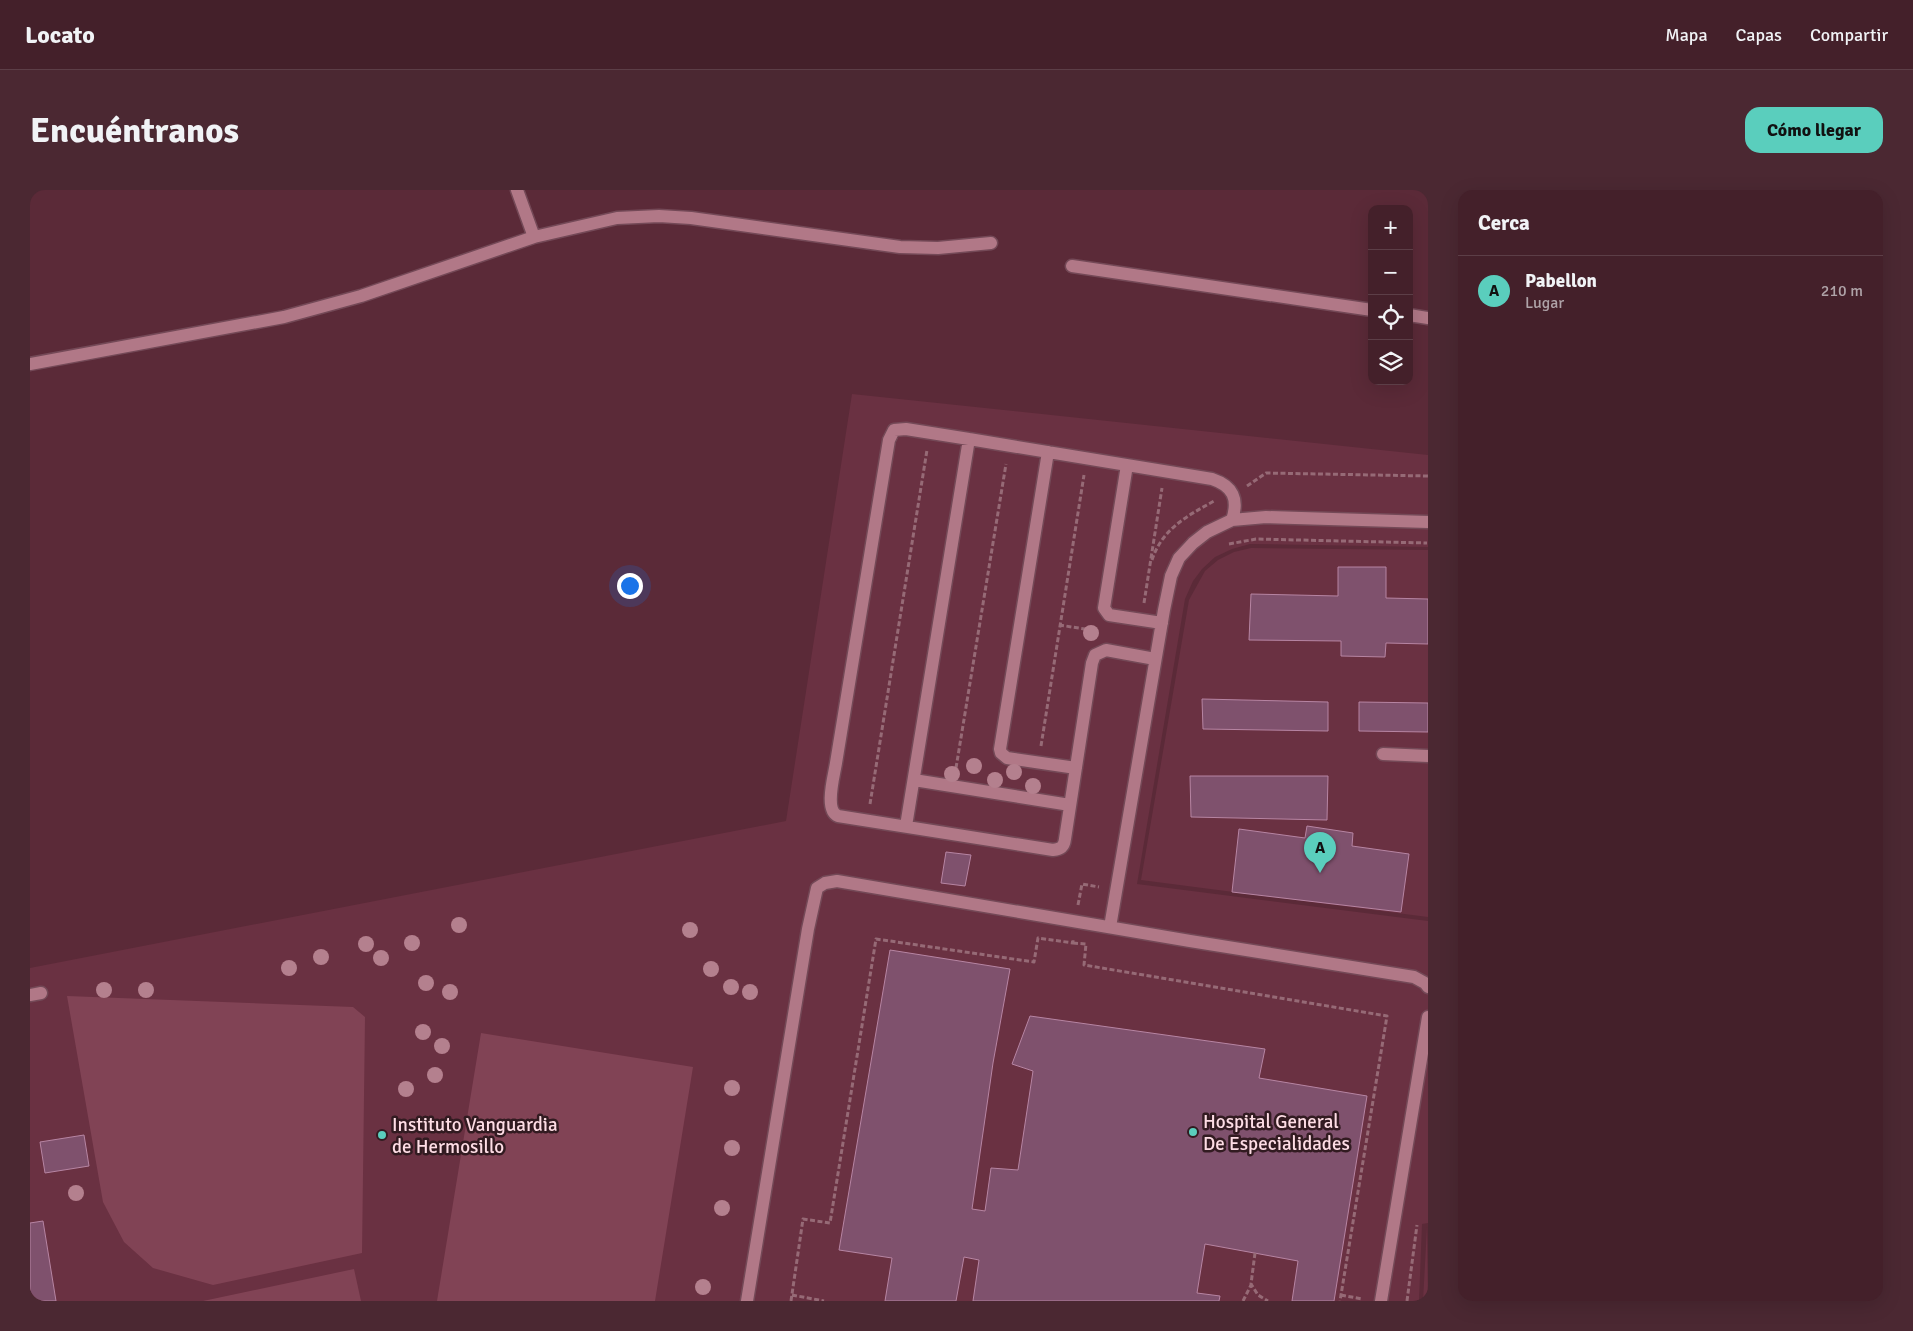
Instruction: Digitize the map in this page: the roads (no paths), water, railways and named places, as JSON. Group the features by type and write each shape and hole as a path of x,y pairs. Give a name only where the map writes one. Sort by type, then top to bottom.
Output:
{"street":[{"path":"516,190 534,237"},
{"path":"30,364 284,317 322,308 534,237 617,218 659,216 691,218 918,249 991,243"},
{"path":"1072,266 1368,309"},
{"path":"1413,316 1428,318"},
{"path":"1156,659 1106,650 1095,655 1092,663 1064,845 1060,849 1053,850 838,816 831,810 830,802 891,434 898,429 1212,479 1222,482 1232,493 1236,501 1236,509 1232,520"},
{"path":"906,826 969,439"},
{"path":"1048,452 1000,749 1001,754 1007,758 1076,768"},
{"path":"1127,465 1104,608 1109,615 1162,623"},
{"path":"1110,927 1162,623 1171,576 1179,558 1207,532 1232,520 1266,517 1428,522"},
{"path":"1383,754 1428,756"},
{"path":"914,780 1070,805"},
{"path":"747,1301 808,929 817,888 825,883 837,882 1076,921 1190,942 1414,977 1425,983 1428,987"},
{"path":"1375,1300 1428,1017"},
{"path":"750,1284 751,1293 757,1301"}],"place":[{"name":"Pabellon","path":"1320,873"},
{"name":"Hospital General De Especialidades","path":"1193,1132"},
{"name":"Instituto Vanguardia de Hermosillo","path":"382,1135"}]}
